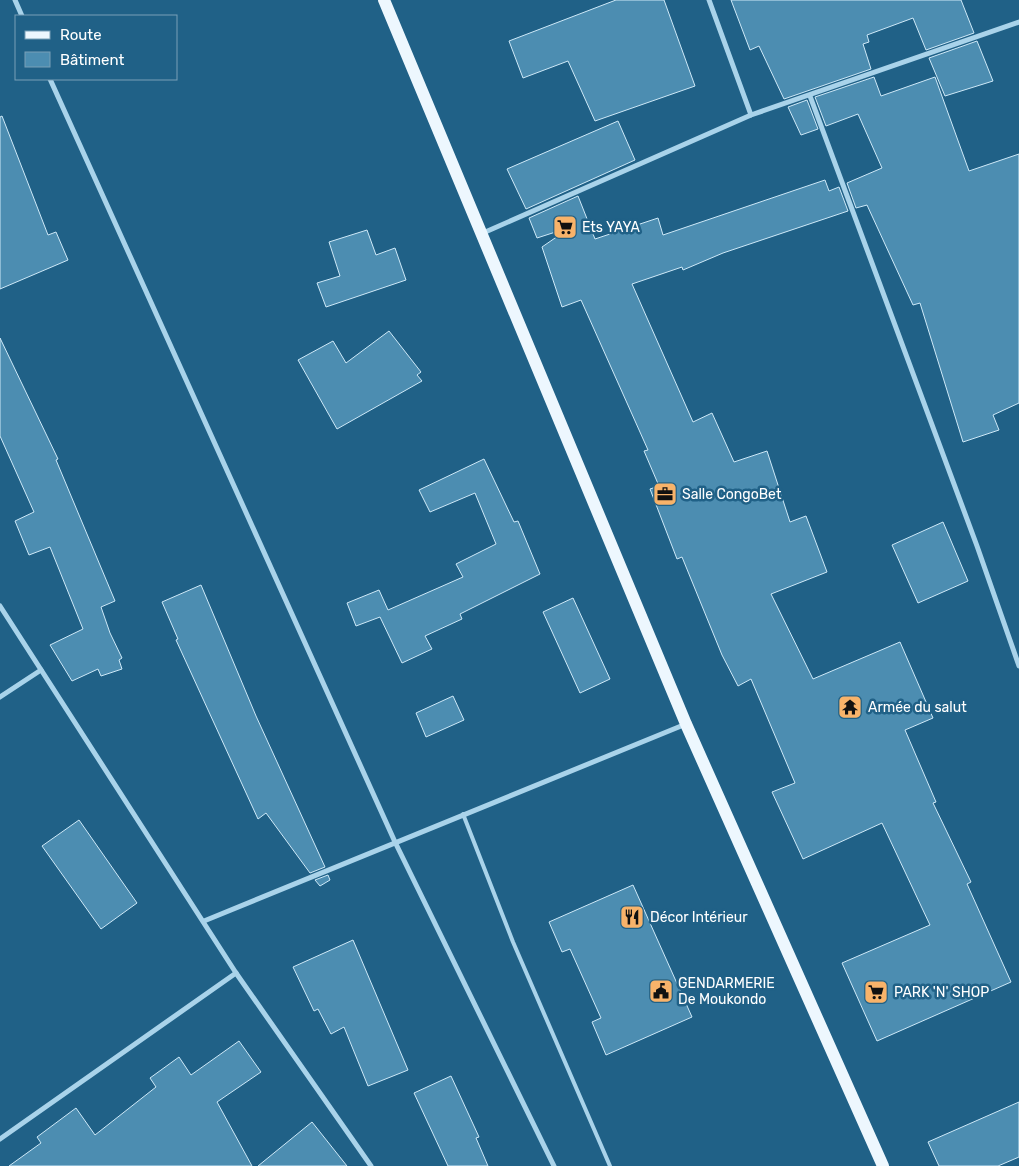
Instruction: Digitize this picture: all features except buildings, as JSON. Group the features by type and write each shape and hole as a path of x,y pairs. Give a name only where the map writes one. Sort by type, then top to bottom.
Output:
{"main road":[{"path":"384,0 483,233 686,724 883,1166"}],"street":[{"path":"15,0 22,15"},
{"path":"709,0 751,115"},
{"path":"483,233 751,115 1019,22"},
{"path":"50,80 395,842 554,1166"},
{"path":"810,96 977,546 1019,666"},
{"path":"0,606 204,920 236,973 371,1166"},
{"path":"0,697 41,670"},
{"path":"204,920 686,724"},
{"path":"0,1139 236,973"}],"lane":[{"path":"463,814 513,942 610,1166"}],"place":[{"name":"Ets YAYA","path":"565,227"},
{"name":"Salle CongoBet","path":"665,494"},
{"name":"Armée du salut","path":"850,707"},
{"name":"Décor Intérieur","path":"632,917"},
{"name":"GENDARMERIE De Moukondo","path":"661,991"},
{"name":"PARK 'N' SHOP","path":"876,992"}]}
